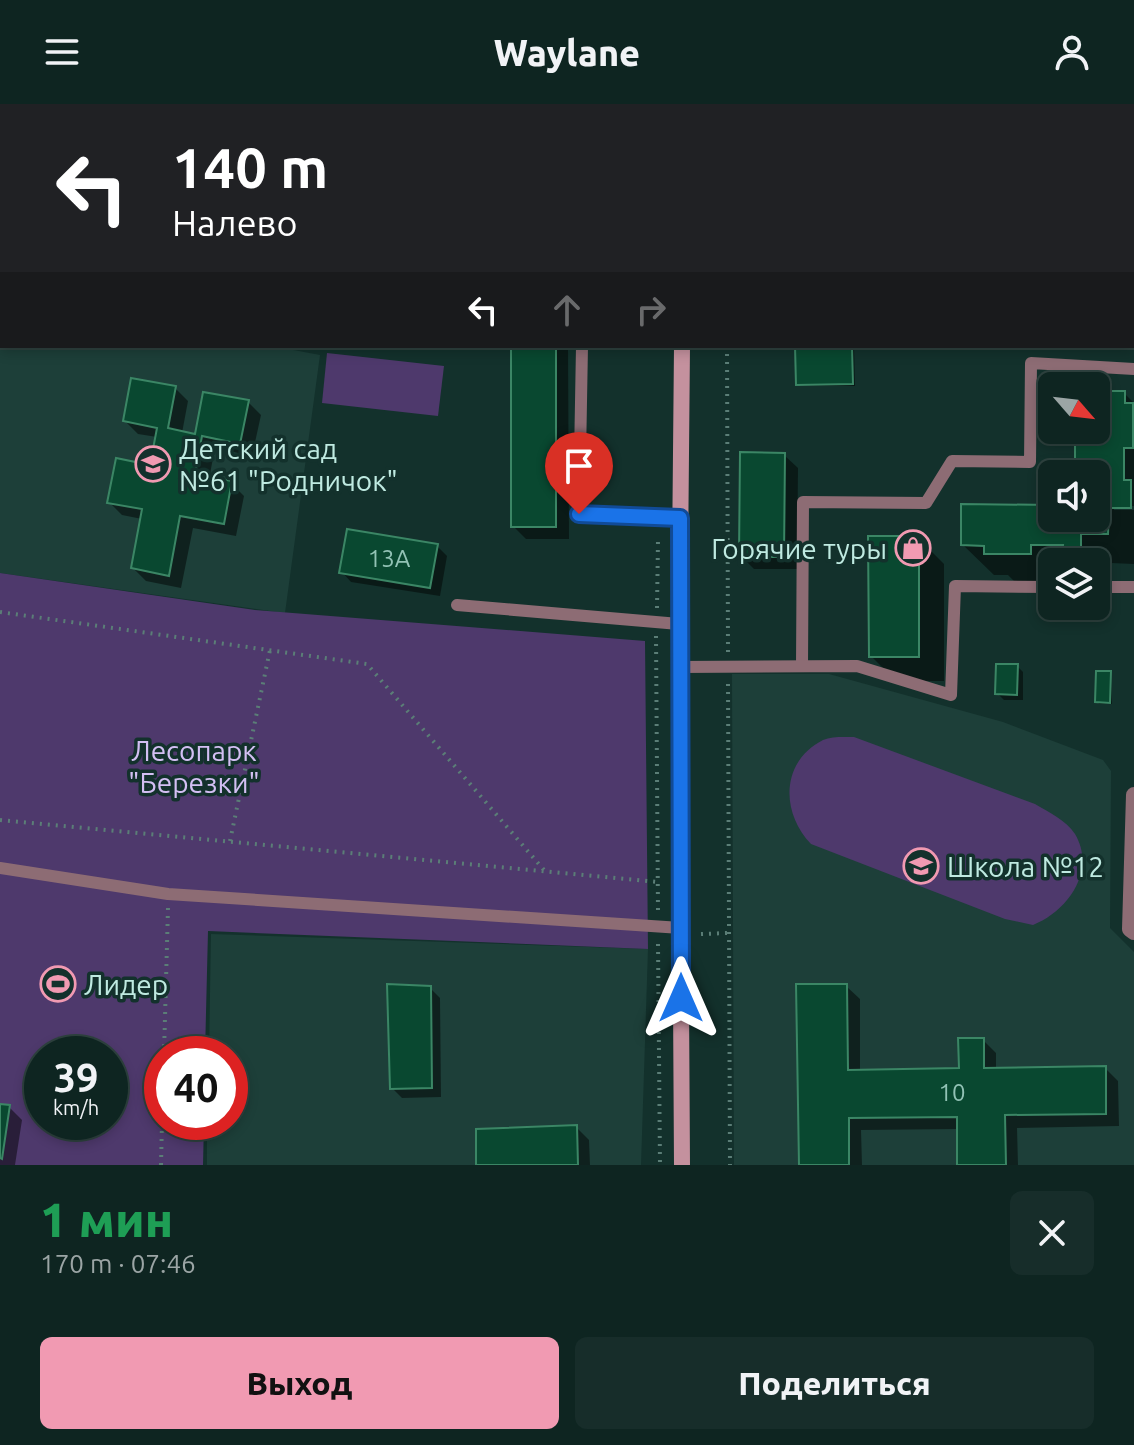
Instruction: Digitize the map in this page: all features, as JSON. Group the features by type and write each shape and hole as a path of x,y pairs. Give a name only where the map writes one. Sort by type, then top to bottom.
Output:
{"street":[{"path":"682,348 679,667 682,1165"},
{"path":"1134,795 1130,929 1134,932"}],"lane":[{"path":"582,348 579,514 680,518"},
{"path":"802,666 803,502 926,503 952,461 1030,462 1031,363 1134,369"},
{"path":"679,667 857,666 951,695 955,586 1038,587"},
{"path":"1110,587 1134,587"},
{"path":"457,605 679,624"},
{"path":"0,868 168,894 681,928"}],"path":[{"path":"727,348 730,1165"},
{"path":"0,612 367,664 545,871"},
{"path":"230,841 270,650"},
{"path":"0,820 658,882"},
{"path":"164,1036 168,894"},
{"path":"161,1165 162,1140"}],"shaded area":[{"name":"Детский сад №61 \"Родничок\"","path":"0,348 283,348 320,355 285,613 0,573"},
{"name":"Школа №12","path":"732,674 829,674 1003,722 1103,760 1111,771 1110,928 1134,952 1134,1165 734,1165"},
{"path":"211,934 648,949 641,1165 207,1165 207,1140 248,1140 248,1036 209,1036"}],"green space":[{"path":"327,353 444,366 438,416 322,403"},
{"name":"Лесопарк \"Березки\"","path":"0,573 255,610 645,641 648,949 208,931 205,1036 144,1036 144,1140 204,1140 203,1165 0,1165"},
{"path":"854,737 1035,804 1062,820 1075,834 1081,848 1082,862 1080,876 1067,900 1033,925 1005,919 811,844 794,818 790,803 792,774 809,750 823,740"}],"building":[{"path":"511,348 556,348 556,527 511,527"},
{"path":"795,348 852,348 853,384 796,385"},
{"path":"131,378 176,386 168,428 195,434 203,392 249,400 240,444 202,436 195,474 232,481 224,524 180,516 169,576 131,568 142,509 107,503 116,458 150,465 157,428 123,421"},
{"path":"1110,391 1125,391 1125,403 1133,403 1133,448 1124,448 1124,480 1131,480 1131,508 1110,508 1110,460 1075,460 1075,444 1110,444"},
{"path":"740,452 785,453 784,557 739,557"},
{"path":"961,504 1038,505 1038,532 1108,534 1081,534 1081,548 1031,545 1031,554 984,554 984,546 961,545"},
{"path":"347,529 438,544 430,588 339,573"},
{"path":"868,536 919,536 919,657 869,657"},
{"path":"996,664 1018,664 1017,695 995,694"},
{"path":"1096,671 1111,671 1110,703 1095,702"},
{"path":"387,984 431,986 432,1088 390,1089"},
{"path":"796,984 847,984 848,1070 959,1068 958,1038 984,1038 984,1068 1106,1066 1106,1114 1005,1115 1006,1165 957,1165 957,1117 849,1118 849,1165 799,1165"},
{"path":"0,1104 10,1105 2,1159 0,1158"},
{"path":"577,1125 578,1165 476,1165 476,1129"}],"place":[{"name":"Детский сад №61 \"Родничок\"","path":"153,464"},
{"name":"Горячие туры","path":"913,548"},
{"name":"Школа №12","path":"921,866"},
{"name":"Лидер","path":"58,984"}],"route":[{"path":"579,514 680,518 681,998"}]}
